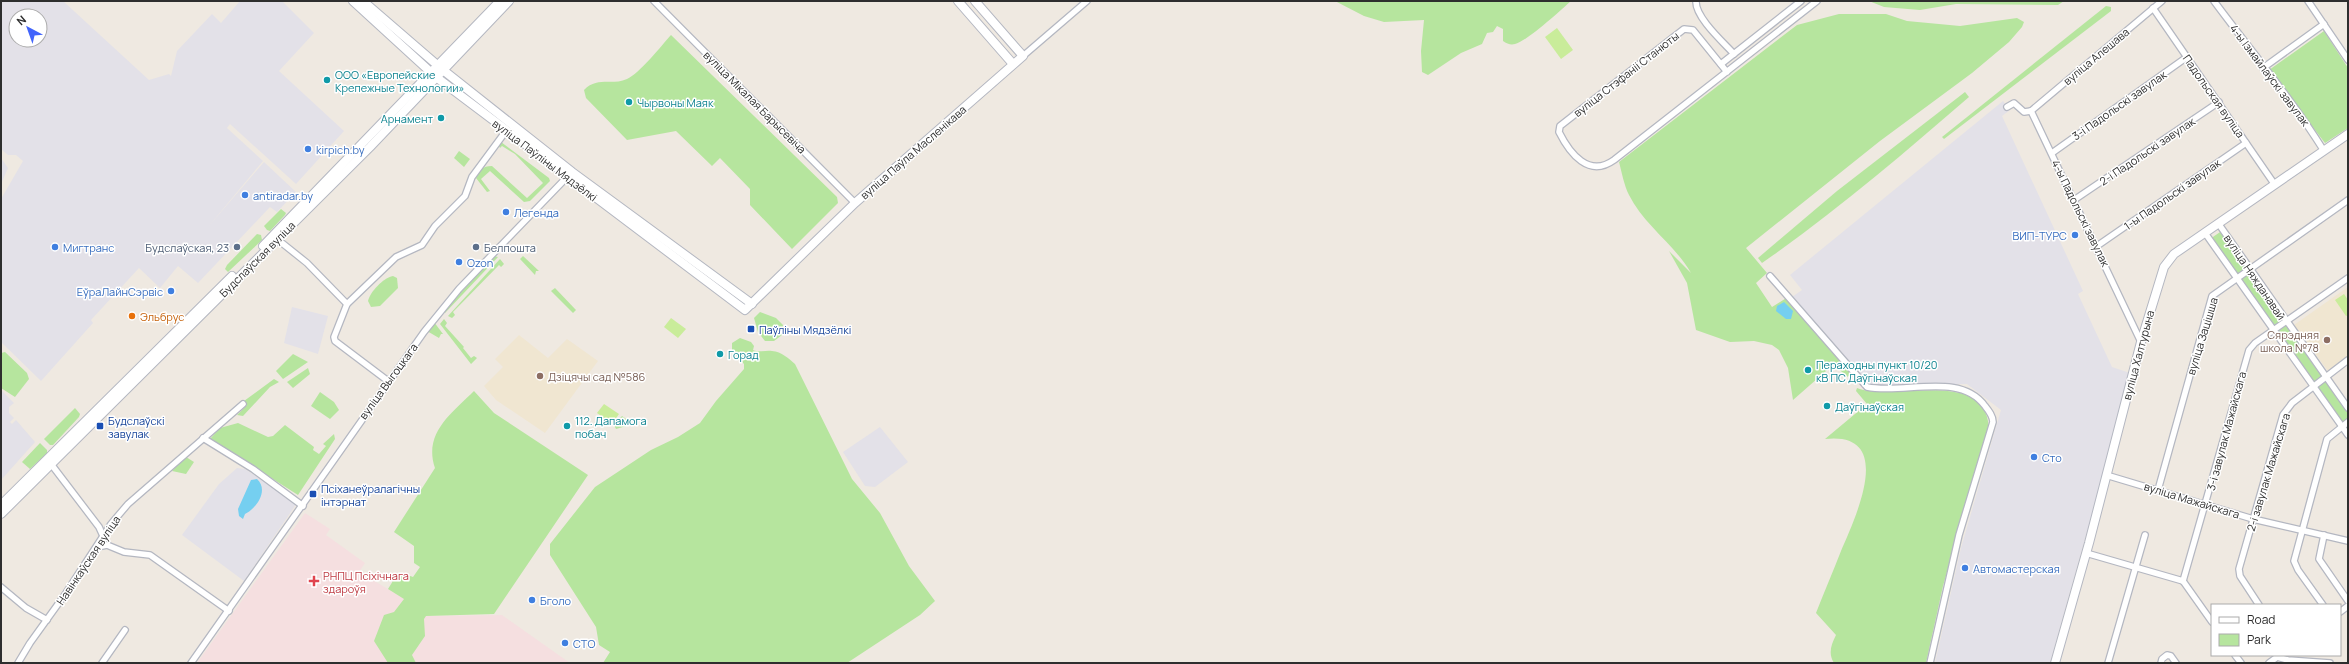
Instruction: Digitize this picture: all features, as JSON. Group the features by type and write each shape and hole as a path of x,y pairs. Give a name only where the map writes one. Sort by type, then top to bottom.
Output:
{"street":[{"name":"вуліца Паўліны Мядзёлкі","path":"353,1 433,75 506,130 752,304"},
{"name":"вуліца Паўліны Мядзёлкі","path":"363,1 440,67 570,174 745,310"},
{"name":"Будслаўская вуліца","path":"1,514 277,239 433,75 500,1"},
{"name":"Будслаўская вуліца","path":"440,67 509,1"},
{"name":"вуліца Мікалая Барысевіча","path":"654,1 855,203"},
{"path":"958,1 1013,64"},
{"path":"975,1 1023,56"},
{"name":"вуліца Паўла Масленікава","path":"745,310 855,203 1087,1"},
{"path":"1696,1 1696,9 1701,18 1734,54"},
{"path":"1721,64 1802,1"},
{"path":"1726,72 1817,1"},
{"name":"вуліца Алешава","path":"2031,111 2162,1"},
{"name":"4-ы Ізмайлаўскі завулак","path":"2214,1 2263,68 2290,100 2324,150"},
{"path":"2308,1 2348,60"},
{"name":"Падольская вуліца","path":"2153,8 2275,184"},
{"path":"2263,68 2324,24"},
{"name":"вуліца Стэфаніі Станюты","path":"1684,29 1693,30 1721,64 1726,72 1602,167 1589,167 1579,160 1561,135 1560,126 1684,29"},
{"name":"3-і Падольскі завулак","path":"2052,153 2187,57"},
{"name":"Будслаўская вуліца","path":"1,505 433,75"},
{"name":"2-і Падольскі завулак","path":"2074,200 2219,102"},
{"path":"2007,106 2014,103 2024,112 2031,111"},
{"name":"4-ы Падольскі завулак","path":"2031,111 2097,246 2141,342"},
{"path":"388,381 335,341 335,332 347,304 396,257 422,245 435,226 465,196 472,177 506,130"},
{"name":"вуліца Халтурына","path":"2054,663 2086,553 2141,342 2164,267 2174,254 2348,134"},
{"name":"1-ы Падольскі завулак","path":"2097,246 2246,142"},
{"name":"вуліца Выгоцкага","path":"191,663 303,506 388,381 459,289 570,174"},
{"name":"вуліца Зацішша","path":"2158,490 2213,294 2348,200"},
{"name":"вуліца Няжданавай","path":"2218,223 2286,322 2348,408"},
{"name":"вуліца Няжданавай","path":"2205,233 2272,331 2348,435"},
{"path":"277,239 307,263 347,304"},
{"path":"1770,276 1867,387 1964,389 1979,398 1991,415 1993,422 1959,536 1930,663"},
{"name":"3-і завулак Мажайскага","path":"2183,581 2249,350 2253,345 2272,331 2348,278"},
{"name":"2-і завулак Мажайскага","path":"2258,604 2240,576 2239,569 2283,415 2288,406 2312,386 2348,360"},
{"name":"Навінкаўская вуліца","path":"18,663 111,524 128,504 243,404"},
{"path":"2322,604 2298,570 2294,561 2327,439 2348,422"},
{"path":"203,438 253,469 303,506"},
{"path":"51,464 99,527 107,545"},
{"name":"вуліца Мажайскага","path":"2106,475 2253,519 2302,529 2348,541"},
{"path":"99,527 104,528 111,524"},
{"path":"2108,663 2145,535"},
{"path":"2324,535 2319,558 2348,601"},
{"path":"97,547 107,545 124,552 150,555 229,611"},
{"path":"2086,553 2183,581 2211,621"},
{"path":"1,587 26,608 47,620"},
{"path":"102,663 125,630"},
{"path":"2161,663 2168,655 2171,656 2176,663"},
{"path":"2269,663 2279,656 2288,660 2330,663"}],"shaded area":[{"path":"1,1 63,1 149,80 169,74 171,76 177,51 212,14 221,23 240,1 282,1 314,33 279,71 344,131 296,184 230,124 227,128 263,161 208,227 264,162 296,192 277,212 270,207 198,283 178,266 160,288 139,268 91,320 93,323 41,381 1,342 1,199 23,161 16,155 8,155 1,149"},
{"path":"2003,101 2010,110 2002,116 2083,291 2078,294 2112,367 2130,373 2127,390 2050,663 1935,663 1961,548 2001,410 1967,384 1869,385 1792,297 1802,290 1790,275"},
{"path":"1,158 8,168 1,184"},
{"name":"Сярэдняя школа №78","path":"2348,287 2348,356 2328,371 2294,325"},
{"path":"292,307 328,316 318,354 284,343"},
{"name":"Дзіцячы сад №586","path":"519,335 548,358 567,339 598,361 545,433 496,400 484,386 503,367 495,359"},
{"path":"1,390 14,403 9,407 9,413 14,418 10,422 12,424 16,420 35,442 1,480"},
{"path":"880,427 908,462 875,487 865,486 843,452"},
{"path":"237,468 245,469 297,503 244,581 182,535 219,484"},
{"name":"РНПЦ Псіхічнага здароўя","path":"305,513 330,529 326,535 365,563 359,572 405,599 395,612 426,616 502,615 570,663 197,663"}],"green space":[{"path":"1335,1 1571,1 1527,38 1520,42 1508,44 1503,41 1503,29 1497,26 1493,32 1487,33 1482,44 1461,53 1428,75 1422,72 1421,51 1424,20 1384,22 1364,16"},
{"path":"1869,1 2064,1 2058,5 1956,4 1920,10 1884,7"},
{"path":"2106,6 2111,7 2111,11 1944,139 1942,137"},
{"path":"1839,14 1886,14 1907,21 1960,26 2017,18 2024,22 2022,27 2009,42 1972,73 1880,141 1746,248 1767,273 1756,283 1772,307 1788,297 1851,374 1847,377 1834,364 1793,400 1788,368 1779,350 1772,345 1754,341 1730,342 1696,330 1687,283 1669,251 1691,273 1677,253 1635,206 1626,187 1619,162 1797,25"},
{"path":"1557,28 1573,50 1561,59 1545,37"},
{"path":"2324,31 2348,68 2348,128 2325,143 2269,70"},
{"path":"671,35 837,197 838,203 792,249 750,205 750,189 720,158 712,166 676,131 627,140 586,98 584,90 595,83 616,82 632,76 644,66"},
{"path":"1965,92 1969,97 1868,183 1816,224 1762,263 1758,258 1837,191"},
{"path":"501,142 549,178 550,181 530,201 524,202 490,171 481,179 490,191 487,192 476,178 482,169 492,166 527,198 543,183 515,154 502,146 500,148 499,146"},
{"path":"459,151 470,159 464,167 454,158"},
{"path":"281,209 286,213 285,215 270,231 267,230 264,226"},
{"path":"2223,230 2348,408 2348,435 2210,239"},
{"path":"257,234 261,235 262,240 228,272 225,269 227,265"},
{"path":"494,256 498,257 445,313 444,311"},
{"path":"523,256 539,271 536,271 535,275 520,259"},
{"path":"500,259 504,264 501,267 499,265 453,312 455,315 452,318 448,316"},
{"path":"393,276 397,278 398,288 380,306 371,307 368,301 371,294 381,282"},
{"path":"555,288 576,310 573,313 551,291"},
{"path":"2344,294 2348,300 2348,315 2346,316 2335,300"},
{"path":"760,312 776,318 783,325 782,335 774,341 765,341 758,332 754,318"},
{"path":"671,318 686,329 678,338 664,327"},
{"path":"444,319 447,323 445,326 464,347 463,348 471,358 474,356 477,358 471,364 440,324"},
{"path":"434,322 443,334 441,334 439,338 427,331"},
{"path":"740,338 751,342 754,346 753,350 779,353 795,364 852,479 880,513 909,566 935,601 920,615 847,663 603,663 610,652 599,645 596,627 550,555 550,544 595,487 651,450 678,437 700,423 716,401 744,369 744,364 732,351 732,343"},
{"path":"5,352 27,373 29,379 15,397 1,388 1,353"},
{"path":"293,354 308,362 283,379 276,371"},
{"path":"308,368 310,374 293,388 287,382"},
{"path":"274,379 279,382 270,387 243,416 237,415 247,405 244,401"},
{"path":"1857,388 1871,391 1890,392 1931,390 1951,391 1968,396 1981,405 1988,421 1985,439 1943,586 1926,663 1834,663 1831,656 1831,649 1836,635 1816,613 1855,518 1865,480 1865,462 1860,448 1847,440 1825,439 1867,404 1856,391"},
{"path":"474,391 494,413 588,475 494,614 426,616 424,619 425,636 412,655 416,663 388,663 374,641 384,615 394,612 404,599 388,589 396,576 403,576 405,574 413,577 420,567 414,563 414,546 394,532 435,468 432,456 436,434 449,416"},
{"path":"320,392 334,402 339,410 330,419 311,406"},
{"path":"604,404 619,414 612,424 597,413"},
{"path":"75,408 80,414 79,417 53,445 50,445 44,439"},
{"path":"622,416 633,424 616,429 614,425"},
{"path":"238,423 268,437 273,436 285,425 314,447 313,450 319,454 326,446 323,444 334,434 335,439 298,495 210,439 220,428"},
{"path":"40,443 47,450 47,453 30,469 22,462"},
{"path":"186,457 194,462 186,474 172,471"}],"water":[{"path":"1784,302 1793,311 1791,319 1786,319 1776,311 1777,306"},
{"path":"257,479 262,488 262,493 254,508 245,514 243,519 239,516 238,509 251,480"}],"place":[{"name":"ООО «Европейские Крепежные Технологии»","path":"327,80"},
{"name":"Чырвоны Маяк","path":"629,102"},
{"name":"Арнамент","path":"441,118"},
{"name":"kirpich.by","path":"308,149"},
{"name":"antiradar.by","path":"245,195"},
{"name":"Легенда","path":"506,212"},
{"name":"ВИП-ТУРС","path":"2075,235"},
{"name":"Мигтранс","path":"55,247"},
{"name":"Будслаўская, 23","path":"237,247"},
{"name":"Белпошта","path":"476,247"},
{"name":"Ozon","path":"459,262"},
{"name":"ЕўраЛайнСэрвіс","path":"171,291"},
{"name":"Эльбрус","path":"132,316"},
{"name":"Паўліны Мядзёлкі","path":"751,329"},
{"name":"Сярэдняя школа №78","path":"2327,340"},
{"name":"Горад","path":"720,354"},
{"name":"Пераходны пункт 10/20 кВ ПС Даўгінаўская","path":"1808,370"},
{"name":"Дзіцячы сад №586","path":"540,376"},
{"name":"Даўгінаўская","path":"1827,406"},
{"name":"Будслаўскі завулак","path":"100,426"},
{"name":"112. Дапамога побач","path":"567,426"},
{"name":"Сто","path":"2034,457"},
{"name":"Псіханеўралагічны інтэрнат","path":"313,494"},
{"name":"Автомастерская","path":"1965,568"},
{"name":"РНПЦ Псіхічнага здароўя","path":"314,581"},
{"name":"Бголо","path":"532,600"},
{"name":"СТО","path":"565,643"}]}
